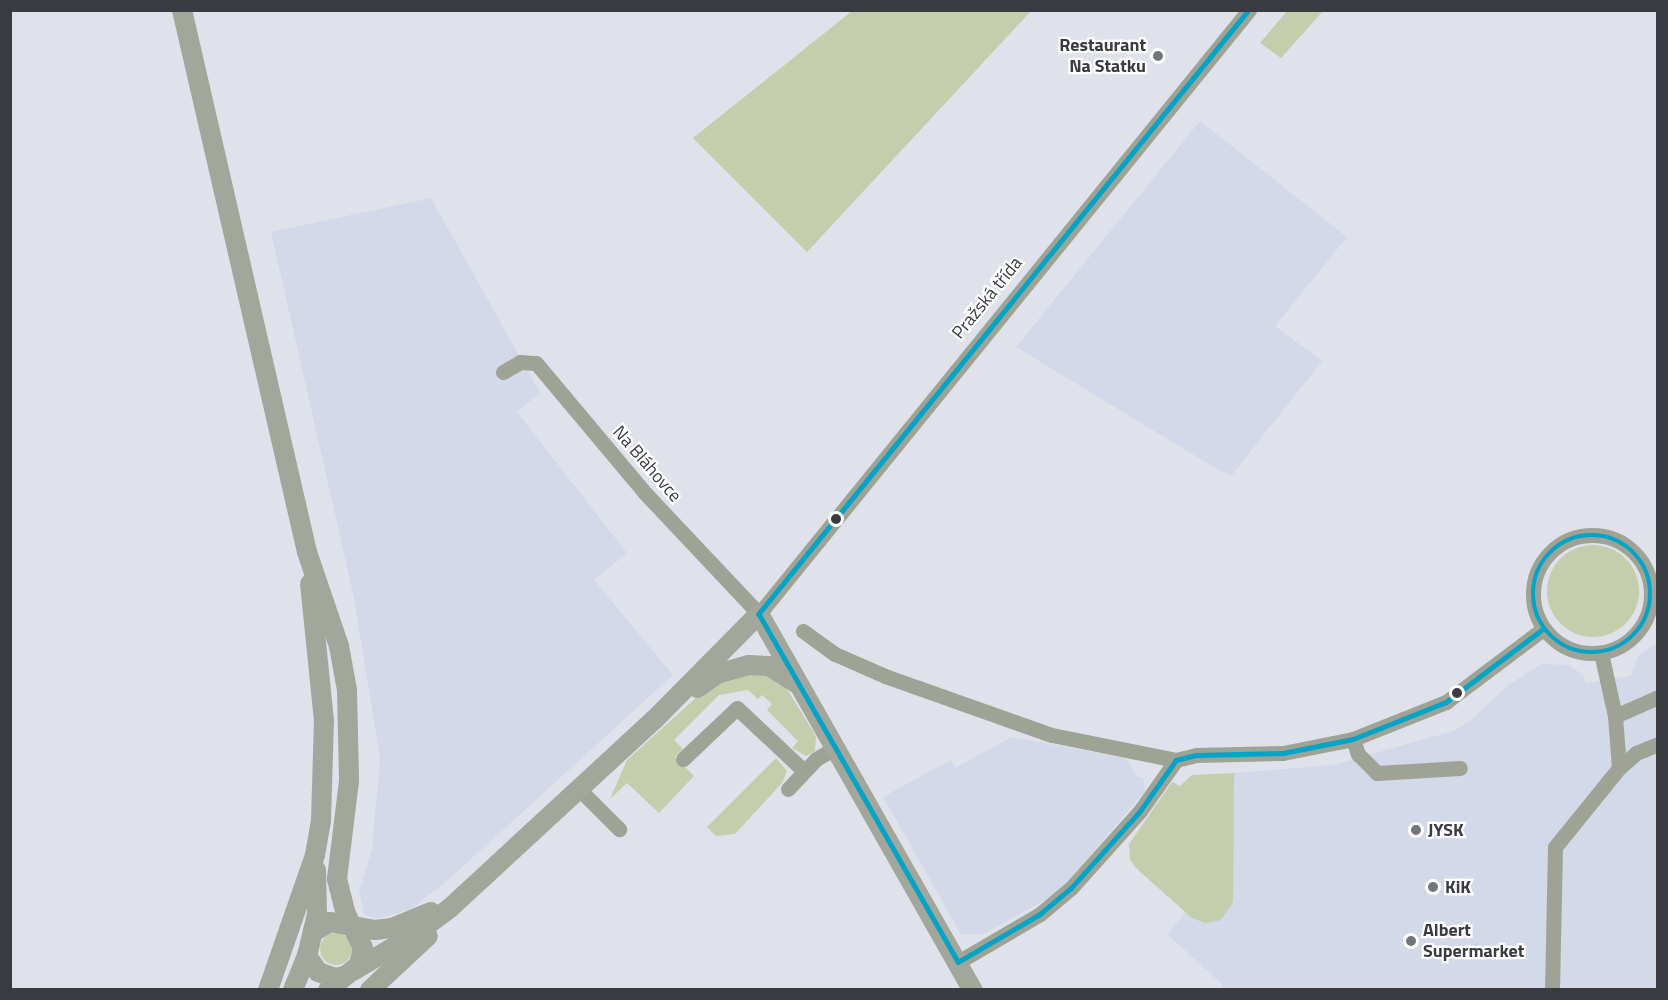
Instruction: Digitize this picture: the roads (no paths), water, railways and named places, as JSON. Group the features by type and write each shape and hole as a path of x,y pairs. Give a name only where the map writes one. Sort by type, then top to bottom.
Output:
{"main road":[{"path":"182,10 308,552 339,646 347,690 349,781 337,879 339,896 363,948 348,974"},
{"path":"294,990 307,956 317,914 315,855 324,779 324,721 308,552"},
{"path":"328,990 348,974 414,935 470,890 654,720 759,614 973,990"},
{"path":"654,720 711,678 739,667 759,665 779,670 805,694"},
{"path":"268,990 315,855"},
{"path":"313,932 330,922 352,928 375,930 405,924 470,890"},
{"path":"370,990 428,937 470,890"},
{"path":"307,956 318,972 326,976 348,974"}],"street":[{"name":"Pražská třída","path":"759,614 1249,10"},
{"name":"Na Bláhovce","path":"503,372 520,362 536,363 645,493 759,614"},
{"path":"1574,538 1611,538 1640,560 1650,586 1653,615 1630,640 1601,653 1569,649 1544,629 1535,612 1535,576 1557,546 1574,538"},
{"path":"803,631 835,654 885,676 1052,735 1176,759 1196,755 1283,753 1353,739 1446,702 1544,629"},
{"path":"1601,653 1615,716 1619,768"},
{"path":"1615,716 1658,697"},
{"path":"683,759 737,708 804,771"},
{"path":"1353,739 1358,754 1377,773 1460,768"},
{"path":"1552,990 1555,847 1619,768 1636,753 1658,744"},
{"path":"788,789 804,771 836,748"},
{"path":"958,962 1040,914 1071,888 1140,811 1176,759"},
{"path":"579,789 619,829"}],"place":[{"name":"Restaurant Na Statku","path":"1158,56"},
{"name":"JYSK","path":"1416,830"},
{"name":"KiK","path":"1433,887"},
{"name":"Albert Supermarket","path":"1411,941"}]}
